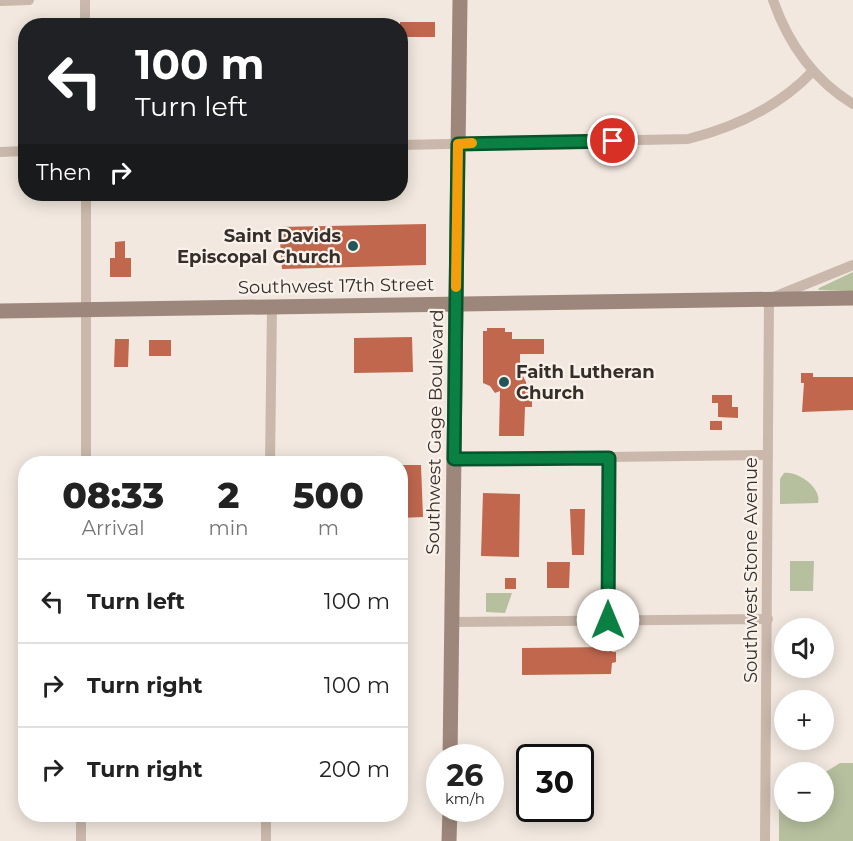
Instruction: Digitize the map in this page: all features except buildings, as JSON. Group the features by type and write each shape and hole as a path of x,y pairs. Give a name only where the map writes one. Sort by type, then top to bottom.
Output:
{"main road":[{"name":"Southwest Gage Boulevard","path":"450,744 460,0"},
{"name":"Southwest 17th Street","path":"0,312 853,298"},
{"path":"449,841 450,822"}],"street":[{"path":"0,1 29,0"},
{"path":"85,0 85,18"},
{"path":"773,0 787,34 813,71 829,88 853,104"},
{"path":"408,145 688,139 734,126 757,115 802,83 813,71"},
{"path":"0,152 18,151"},
{"path":"86,201 88,310 86,456"},
{"path":"770,299 853,265"},
{"name":"Southwest Stone Avenue","path":"765,841 770,299"},
{"path":"270,456 272,307"},
{"path":"454,459 768,455"},
{"path":"608,620 609,458"},
{"path":"452,622 768,620"},
{"path":"81,822 81,841"},
{"path":"266,822 266,841"}],"green space":[{"path":"853,272 853,291 818,290 819,288"},
{"path":"784,473 796,475 813,486 818,503 780,504 780,479"},
{"path":"790,561 814,561 813,591 790,591"},
{"path":"486,593 512,593 505,613 486,612"},
{"path":"840,763 853,763 853,841 779,841 779,822 834,822 834,767"}],"slow traffic":[{"path":"456,287 458,144 472,143"}],"place":[{"name":"Saint Davids Episcopal Church","path":"353,246"},
{"name":"Faith Lutheran Church","path":"504,382"}],"route":[{"path":"608,620 609,458 454,459 454,396 458,144 613,141"}]}
